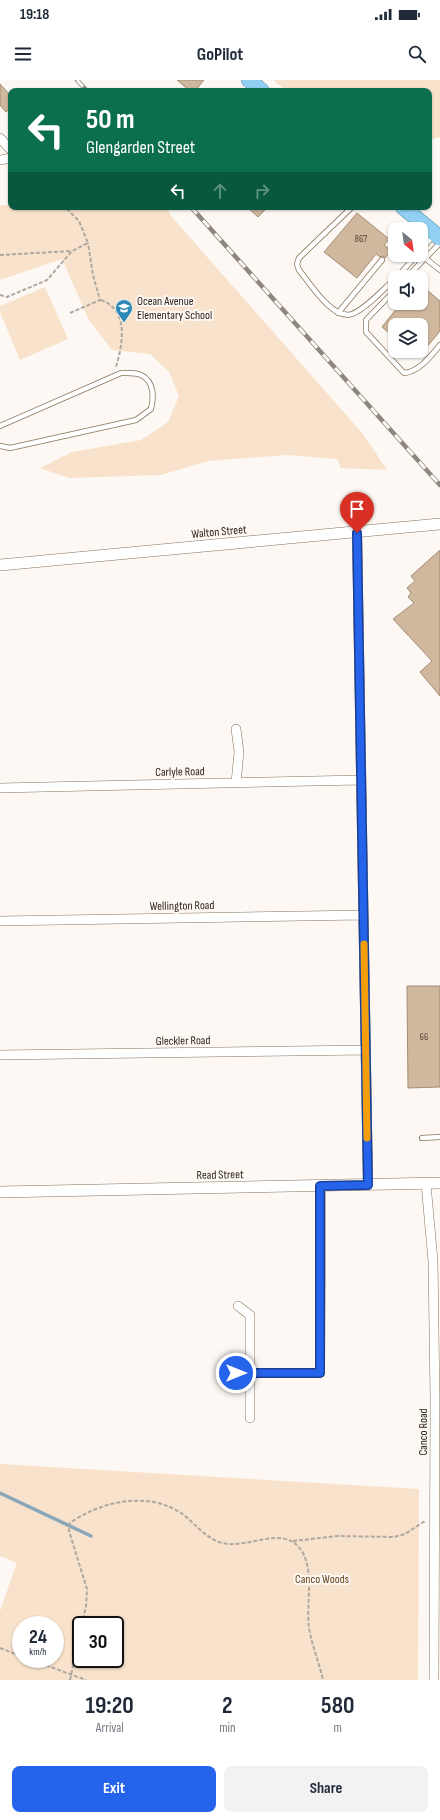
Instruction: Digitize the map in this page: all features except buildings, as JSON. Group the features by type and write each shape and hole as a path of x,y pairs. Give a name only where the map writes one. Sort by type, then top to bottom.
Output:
{"highway":[{"path":"249,80 258,88"},
{"path":"407,210 438,238"}],"street":[{"path":"0,138 8,147"},
{"name":"Walton Street","path":"0,565 357,533 440,524"},
{"path":"357,533 368,1185"},
{"path":"236,729 239,752 236,783"},
{"name":"Carlyle Road","path":"0,788 361,780"},
{"name":"Wellington Road","path":"0,920 363,915"},
{"name":"Gleckler Road","path":"0,1055 366,1050"},
{"name":"Canco Road","path":"426,1184 433,1261 434,1515 437,1647 434,1680"},
{"name":"Read Street","path":"0,1192 440,1184"},
{"path":"236,1373 320,1373 320,1186"},
{"path":"238,1306 250,1315 250,1418"}],"lane":[{"path":"349,210 299,258 299,270 327,305 338,313 344,315 351,314 363,307 388,285"},
{"path":"428,245 438,238"},
{"path":"428,253 438,238"},
{"path":"338,313 382,260"},
{"path":"428,260 440,270"},
{"path":"403,270 411,262"},
{"path":"414,270 421,262"},
{"path":"388,297 366,320 366,332 404,373 420,367 440,345"},
{"path":"0,426 121,373 140,374 147,380 152,390 154,399 151,409 136,420 10,448 0,446"},
{"path":"422,1138 440,1137"}],"path":[{"path":"68,210 79,221 88,243 93,275 100,300"},
{"path":"0,295 7,297 47,280 72,251 88,243"},
{"path":"0,255 72,251"},
{"path":"70,312 100,300 109,303 116,309 122,332 117,363"},
{"path":"84,1616 88,1589 68,1531 70,1522 81,1515 121,1502 142,1500 163,1503 182,1513 203,1534 219,1542 232,1544 281,1537 293,1541 337,1536 394,1537 405,1534 434,1515"},
{"path":"293,1541 303,1553 308,1574 309,1626 312,1643 323,1680"},
{"path":"0,1648 12,1653"},
{"path":"54,1668 86,1680"},
{"path":"70,1680 72,1668"}],"green space":[{"path":"273,80 440,80 440,137 432,139 432,88 283,88"},
{"name":"Ocean Avenue Elementary School","path":"0,205 8,205 8,210 168,210 171,216 363,434 387,470 341,468 337,459 287,455 208,461 161,475 69,478 40,468 72,452 141,440 168,422 179,396 169,372 150,354 112,350 89,320 62,259 0,280"},
{"path":"45,287 68,339 20,360 0,312 0,306"},
{"name":"Canco Woods","path":"0,1464 419,1489 418,1680 0,1680 0,1611 17,1563 0,1556"}],"waterway":[{"path":"0,1493 91,1536"}],"railway":[{"path":"77,80 84,88"},
{"path":"194,210 440,485"}],"slow traffic":[{"path":"364,944 367,1138"}],"place":[{"name":"Ocean Avenue Elementary School","path":"124,323"}],"route":[{"path":"236,1373 320,1373 320,1186 368,1185 357,533"}]}
